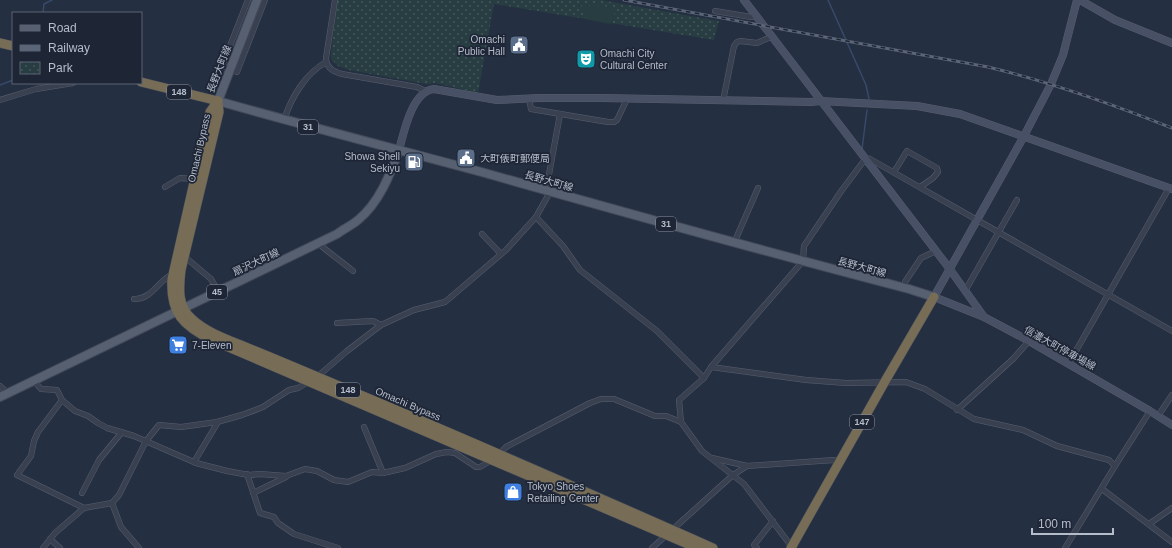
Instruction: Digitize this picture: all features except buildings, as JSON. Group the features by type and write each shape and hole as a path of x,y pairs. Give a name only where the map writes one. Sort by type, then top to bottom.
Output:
{"highway":[{"path":"0,43 12,46"},
{"name":"148","path":"142,82 218,101"},
{"name":"Omachi Bypass","path":"218,101 210,112 173,274 172,297 186,323 202,335 314,379 669,533 697,548"},
{"name":"Omachi Bypass","path":"180,310 179,286 219,112 218,101"},
{"name":"147","path":"792,548 884,383 934,298"},
{"name":"Omachi Bypass","path":"669,533 713,548"}],"main road":[{"name":"長野大町線","path":"257,0 218,101 934,298"},
{"name":"扇沢大町線","path":"4,395 337,234 358,220 374,204 387,182 399,150"}],"street":[{"path":"248,0 222,66 237,72 265,0"},
{"path":"284,120 291,101 303,83 326,62 335,0"},
{"path":"744,0 820,101 866,158 984,317"},
{"path":"934,298 949,268 1024,136 1057,70 1068,39 1077,0"},
{"path":"1080,0 1115,20 1172,43"},
{"path":"714,10 751,17 756,16"},
{"path":"723,101 734,46 736,43 740,41 757,43 771,36"},
{"path":"326,62 336,73 417,87 425,91 434,89 497,100 529,98 820,101 917,106 942,110 981,120 1171,188 1108,294 1069,364"},
{"path":"0,100 36,89 67,84"},
{"path":"399,150 409,115 425,91"},
{"path":"529,98 531,109 608,122 614,122 617,120 627,99"},
{"path":"43,548 50,539 84,508 112,503 119,495 146,441 159,425 181,426 218,422 263,407 289,390 298,388 314,379 381,325 414,310 445,302 501,254 536,217 548,192 560,114"},
{"path":"894,172 907,151 937,168 938,172 933,178 920,187"},
{"path":"866,158 978,219 1172,331"},
{"path":"792,548 744,484 702,452 681,422 679,400 704,378 711,366 803,261 804,246 866,158"},
{"path":"165,187 180,178 195,179"},
{"path":"734,243 758,188"},
{"path":"965,291 1016,200"},
{"path":"536,217 563,246 580,270 657,331 704,378"},
{"path":"482,234 501,254"},
{"path":"318,243 353,271"},
{"path":"905,282 921,258 936,251"},
{"path":"185,257 211,280 218,291"},
{"path":"134,299 142,299 156,289 168,276 173,274"},
{"name":"信濃大町停車場線","path":"934,298 984,317 1029,341 1172,425"},
{"path":"337,323 373,321 381,325"},
{"path":"957,410 1013,359 1029,341"},
{"path":"711,366 806,380 846,383 906,382 925,389 957,410 974,419 1023,430 1057,446 1109,460 1115,466"},
{"path":"34,381 41,389 57,390 62,400 75,411 88,416 107,428 146,441 194,462 227,471 247,474 286,476"},
{"path":"0,386 4,395"},
{"path":"1158,416 1172,395"},
{"path":"253,493 286,476 305,469 317,471 334,480 348,482 372,472 384,473 405,468 436,454 447,452 455,453 476,467 480,467 495,457 506,447 556,420 601,399 614,399 655,416 666,416 681,422"},
{"path":"62,400 38,432 34,440 31,456 17,475 84,508"},
{"path":"1065,548 1150,411"},
{"path":"194,462 218,422"},
{"path":"364,427 384,473"},
{"path":"82,493 99,460 122,432"},
{"path":"711,458 746,466 834,460 841,461"},
{"path":"652,548 746,466"},
{"path":"247,474 260,513 274,517 278,523 294,534 338,548"},
{"path":"1102,489 1172,542"},
{"path":"112,503 121,527 140,548"},
{"path":"1149,524 1172,508"},
{"path":"756,548 754,546 773,521"},
{"path":"50,539 60,548"}],"green space":[{"path":"337,0 601,0 719,21 714,40 494,4 478,93 435,83 426,84 349,70 338,66 331,59"},
{"path":"582,4 615,8 614,18 610,24 585,19 586,13 581,12"}],"waterway":[{"path":"43,12 44,4 52,0"},
{"path":"828,0 866,85 869,99"},
{"path":"0,85 12,80"},
{"path":"862,149 867,110"}],"railway":[{"path":"624,0 988,67 1035,79 1081,94 1172,128"}],"place":[{"name":"Omachi Public Hall","path":"519,45"},
{"name":"Omachi City Cultural Center","path":"586,59"},
{"name":"大町俵町郵便局","path":"466,158"},
{"name":"Showa Shell Sekiyu","path":"414,162"},
{"name":"7-Eleven","path":"178,345"},
{"name":"Tokyo Shoes Retailing Center","path":"513,492"}]}
